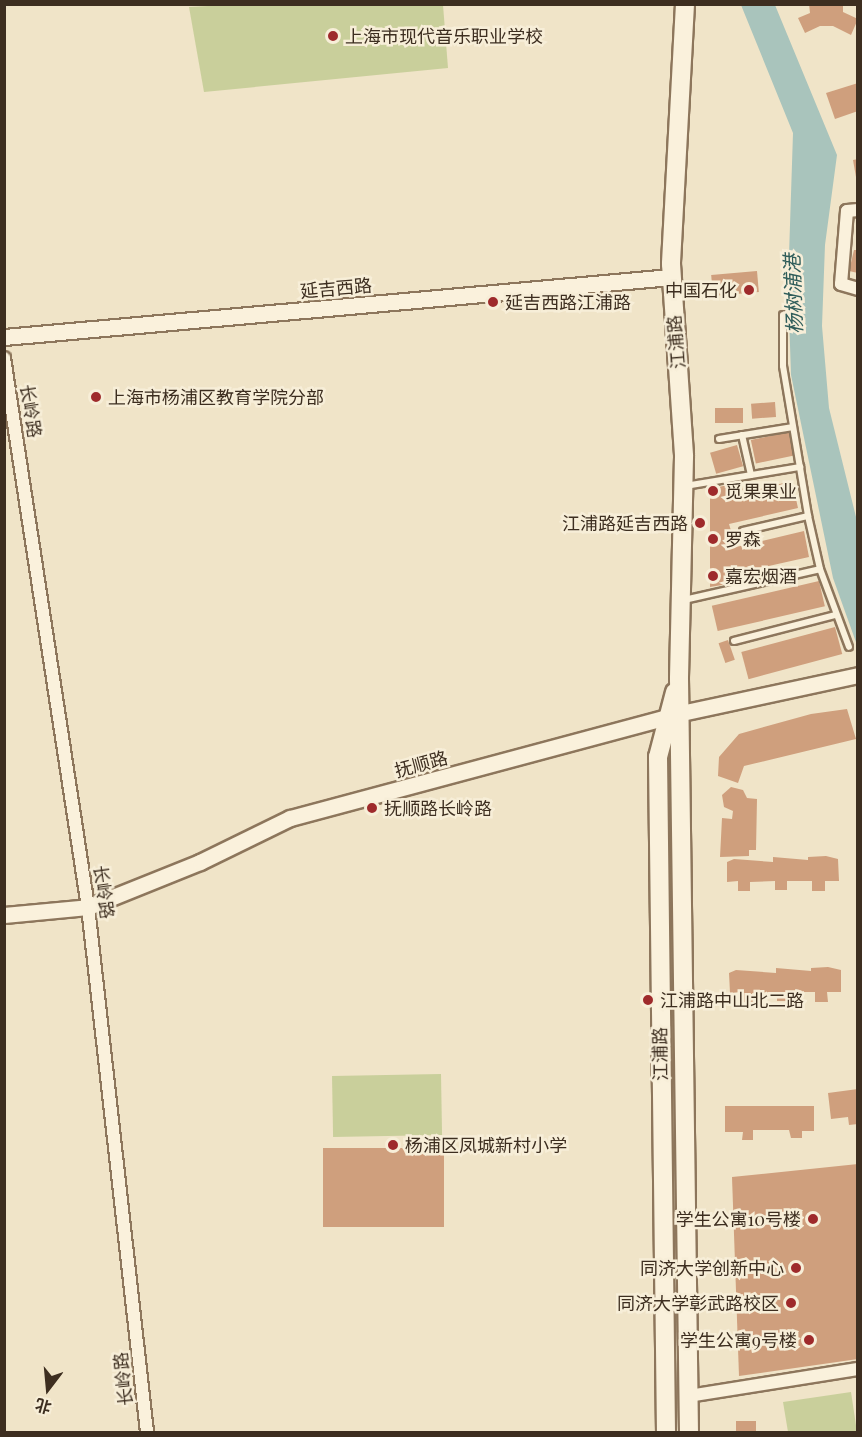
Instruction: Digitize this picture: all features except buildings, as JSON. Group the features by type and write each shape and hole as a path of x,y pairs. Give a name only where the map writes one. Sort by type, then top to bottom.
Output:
{"main road":[{"name":"江浦路","path":"685,4 671,277 684,486 679,679 674,716 689,1432"},
{"name":"江浦路","path":"666,1432 658,757 674,716"}],"street":[{"path":"858,210 847,211 842,284 858,289"},
{"name":"延吉西路","path":"4,337 671,277"},
{"name":"长岭路","path":"4,358 88,907 147,1432"},
{"name":"抚顺路","path":"4,915 88,907 200,862 290,818 674,716 858,675"},
{"path":"689,1396 858,1369"}],"lane":[{"path":"783,315 783,366 808,516 820,569 835,615 849,647"},
{"path":"719,439 793,427"},
{"path":"742,435 751,475"},
{"path":"684,486 800,467"},
{"path":"743,531 808,516"},
{"path":"681,600 820,569"},
{"path":"734,641 835,615"}],"green space":[{"name":"上海市现代音乐职业学校","path":"443,5 448,68 204,92 189,7"},
{"path":"441,1074 442,1135 333,1137 332,1076"},
{"path":"851,1392 857,1432 788,1432 783,1402"}],"water":[{"name":"杨树浦港","path":"741,5 775,5 837,155 825,245 822,326 829,408 857,521 857,645 833,578 791,375 788,286 793,133"}],"place":[{"name":"上海市现代音乐职业学校","path":"333,36"},
{"name":"中国石化","path":"749,290"},
{"name":"延吉西路江浦路","path":"493,302"},
{"name":"上海市杨浦区教育学院分部","path":"96,397"},
{"name":"觅果果业","path":"713,491"},
{"name":"江浦路延吉西路","path":"700,523"},
{"name":"罗森","path":"713,539"},
{"name":"嘉宏烟酒","path":"713,576"},
{"name":"抚顺路长岭路","path":"372,808"},
{"name":"江浦路中山北二路","path":"648,1000"},
{"name":"杨浦区凤城新村小学","path":"393,1145"},
{"name":"学生公寓10号楼","path":"813,1219"},
{"name":"同济大学创新中心","path":"796,1268"},
{"name":"同济大学彰武路校区","path":"791,1303"},
{"name":"学生公寓9号楼","path":"809,1340"}]}
